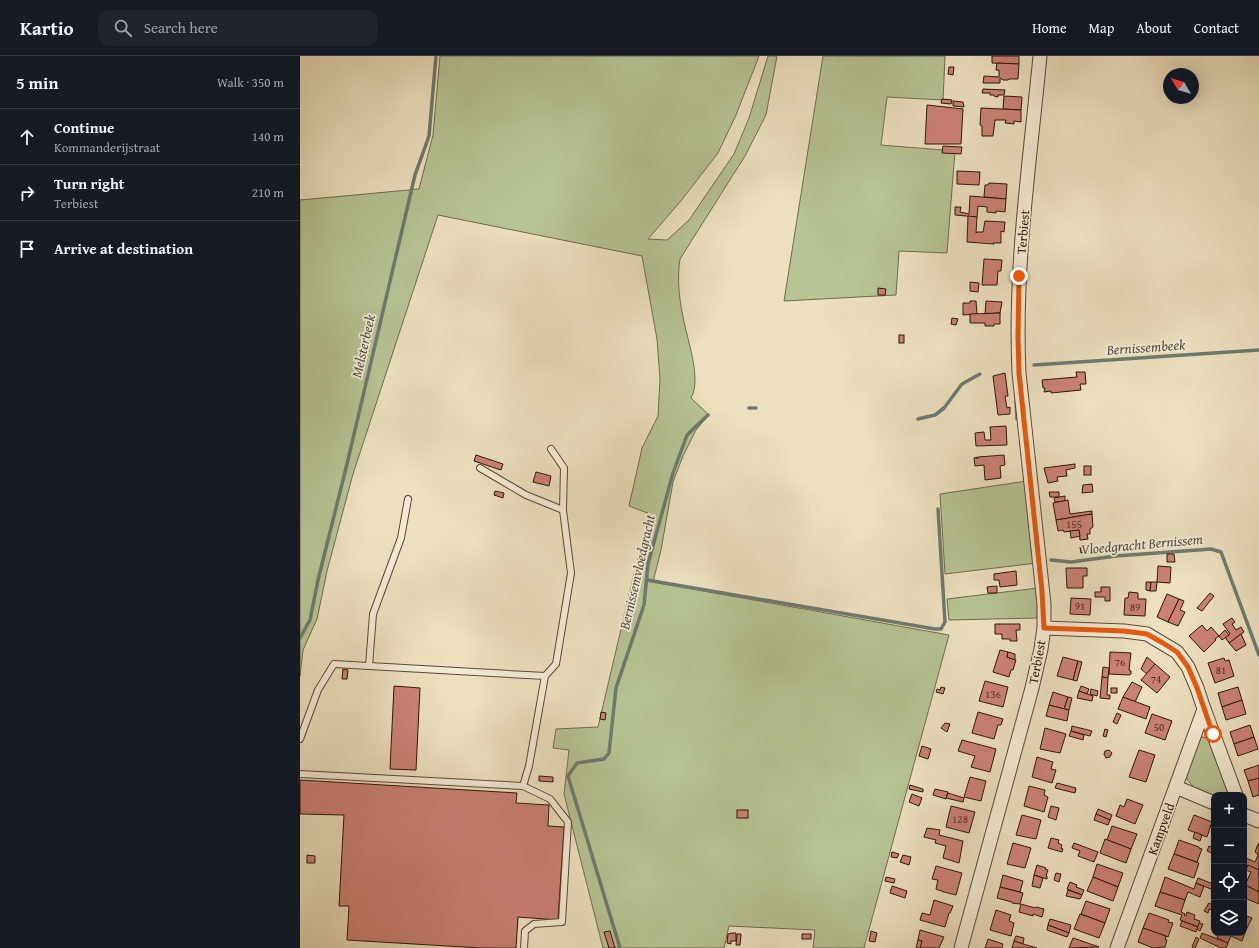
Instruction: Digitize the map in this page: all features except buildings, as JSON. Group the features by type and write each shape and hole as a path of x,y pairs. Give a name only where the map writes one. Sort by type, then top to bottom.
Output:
{"street":[{"name":"Terbiest","path":"961,948 1032,688 1044,628 1043,597 1019,373 1018,337 1019,276 1040,56"},
{"path":"1044,628 1124,631 1147,634 1177,652 1188,667 1197,688 1235,792"},
{"name":"Kampveld","path":"1117,948 1204,709"},
{"path":"1176,787 1211,802"},
{"path":"1247,816 1259,821"}],"lane":[{"path":"523,786 529,766 545,676 556,664 571,574 563,510 564,468 551,449"},
{"path":"480,468 526,495 563,510"},
{"path":"369,666 373,614 402,538 408,499"},
{"path":"300,739 318,690 334,664 545,676"},
{"path":"300,774 523,786 550,799 568,822 562,922 534,924 525,931 524,948"}],"green space":[{"path":"440,56 759,56 736,115 718,153 680,202 648,239 667,240 689,220 734,154 749,118 768,56 777,56 766,115 745,156 680,259 680,302 693,359 695,380 691,398 709,415 696,430 683,456 673,482 661,550 653,582 949,635 864,948 813,948 815,930 729,926 724,948 603,948 564,794 569,750 553,748 556,729 598,727 633,578 650,514 629,506 642,448 658,416 660,379 657,339 642,256 438,215 353,474 327,571 317,619 303,650 300,676 300,199 419,189 433,135"},
{"path":"823,56 945,56 943,100 887,97 881,145 955,151 947,253 899,251 896,295 784,301"},
{"path":"1027,481 1037,563 945,574 940,494"},
{"path":"1038,588 1037,618 949,620 947,599"},
{"path":"1203,737 1209,739 1211,742 1227,792 1211,792 1211,796 1201,792 1191,784 1186,776 1200,738"}],"waterway":[{"name":"Melsterbeek","path":"300,638 310,620 318,580 415,175 429,136 436,56"},
{"name":"Bernissembeek","path":"1034,365 1259,350"},
{"name":"Bernissemvloedgracht","path":"918,419 935,415 944,408 962,384 980,374"},
{"name":"Vloedgracht Bernissem","path":"1016,401 1017,419"},
{"name":"Bernissemvloedgracht","path":"749,408 756,408"},
{"name":"Bernissemvloedgracht","path":"620,948 568,776 577,763 604,759 609,753 616,688 644,605 648,564 673,473 687,435 708,415"},
{"path":"647,580 941,629 945,622 938,509"},
{"name":"Vloedgracht Bernissem","path":"1051,560 1071,562 1116,556 1211,549 1221,552 1259,655"}],"route":[{"path":"1019,276 1019,373 1044,604 1044,628 1124,631 1147,634 1163,643 1177,652 1188,667 1213,734"}]}
